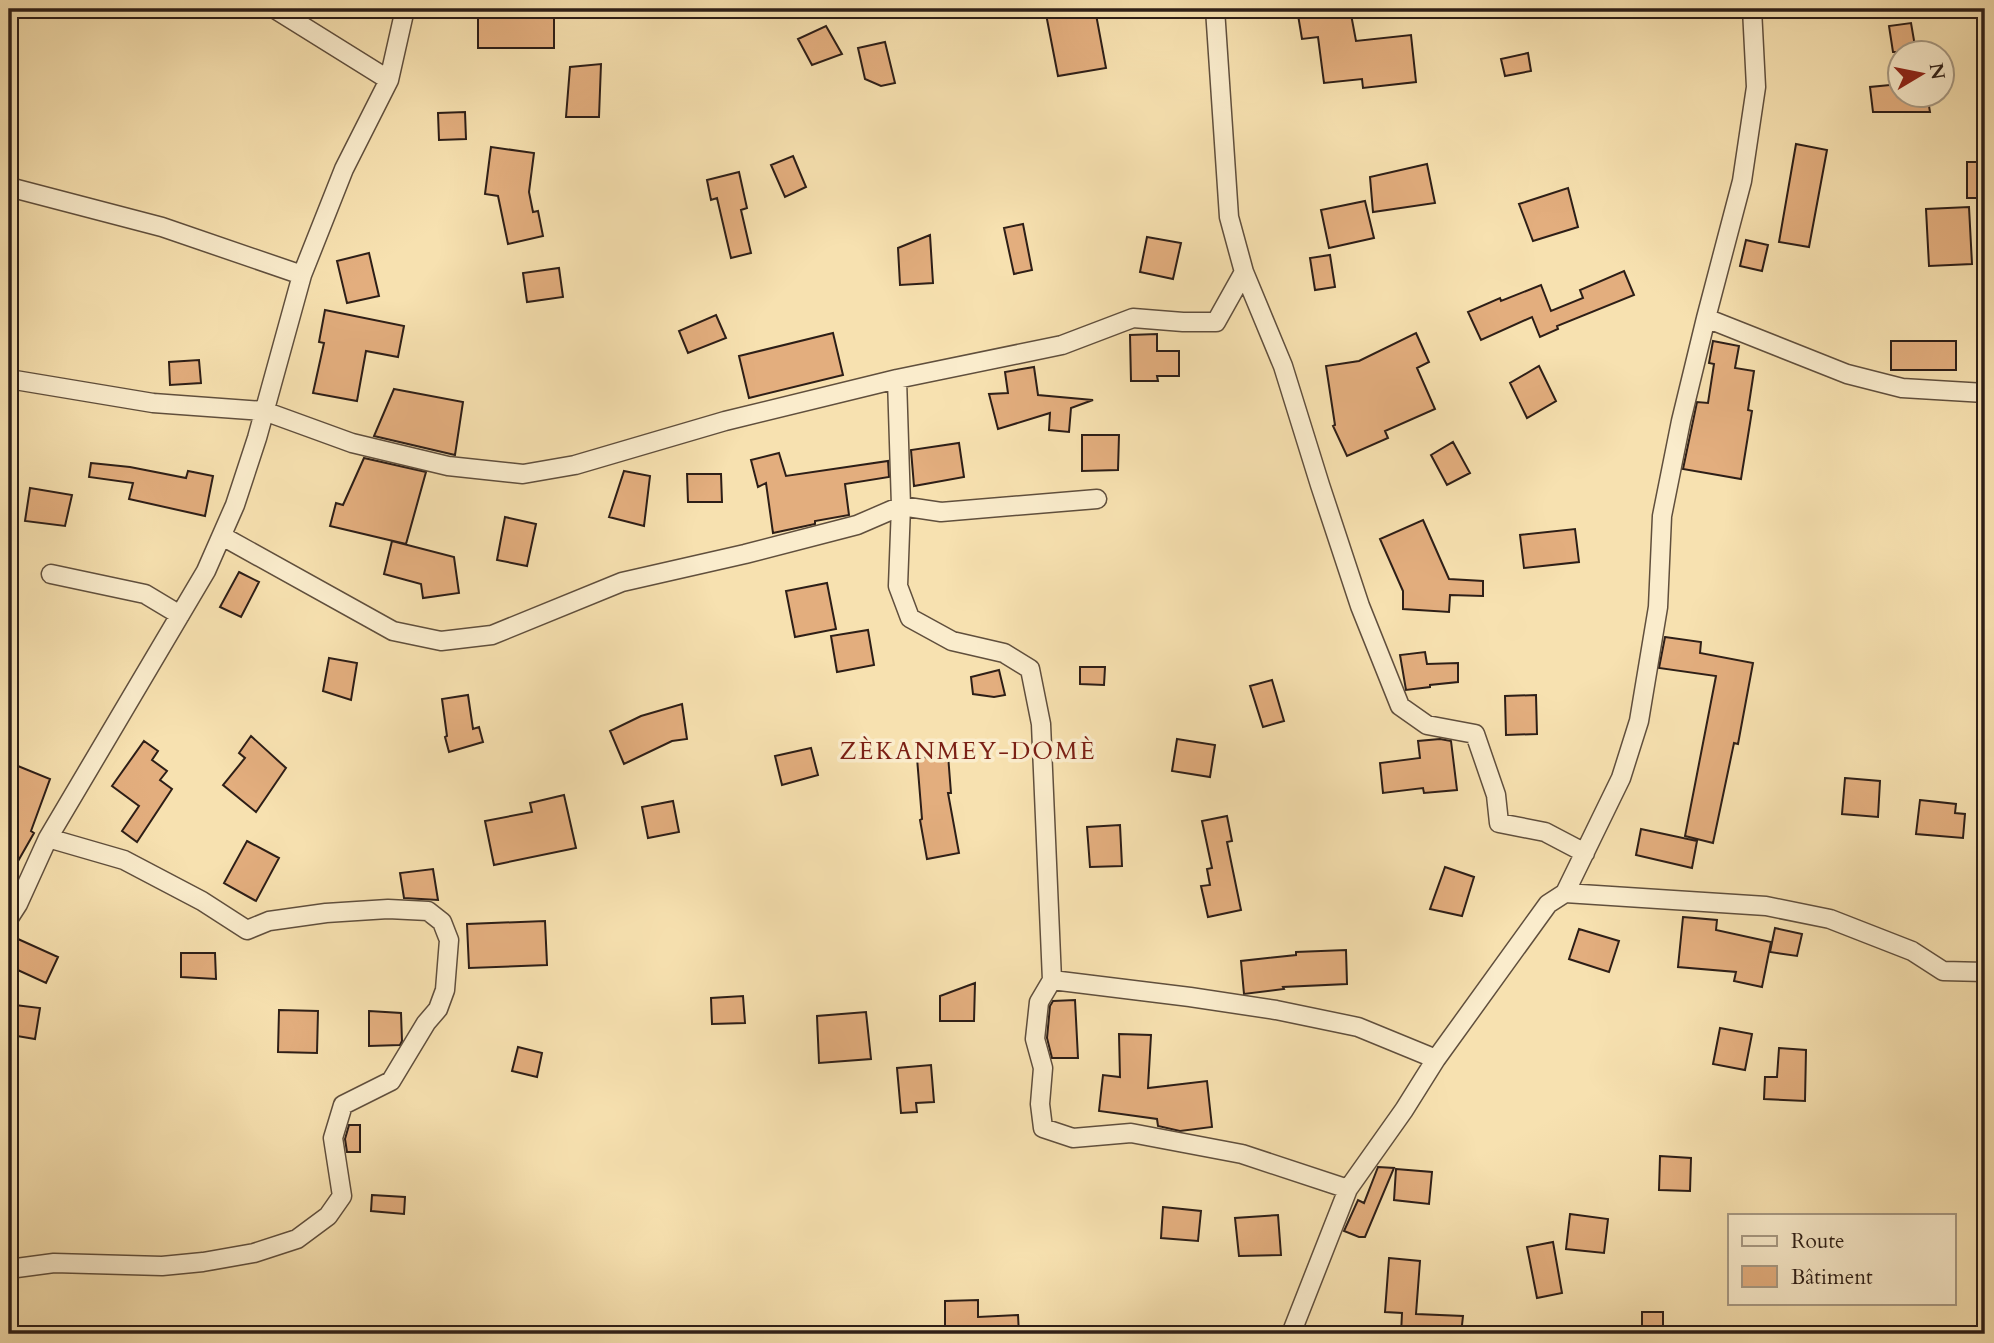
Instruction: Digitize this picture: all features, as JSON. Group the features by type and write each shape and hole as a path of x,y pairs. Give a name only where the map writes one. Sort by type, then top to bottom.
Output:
{"street":[{"path":"275,9 388,80"},
{"path":"12,907 48,838 206,571 222,536 235,505 264,411 302,275 344,169 388,80 405,9"},
{"path":"1215,9 1229,217 1244,272 1283,366 1360,606 1400,706 1427,725 1475,734 1496,795 1499,822 1545,832 1585,853"},
{"path":"1291,1334 1348,1189 1436,1059 1548,904 1565,893 1621,778 1639,721 1658,607 1662,516 1681,421 1742,181 1756,87 1752,9"},
{"path":"9,187 162,227 302,275"},
{"path":"9,379 153,403 264,411 352,443 448,466 523,474 575,465 725,421 897,379 1062,345 1133,318 1216,322 1244,272"},
{"path":"1706,318 1847,374 1902,388 1985,393"},
{"path":"897,379 901,506 898,586 910,618 952,641 1004,653 1030,669 1041,724 1052,980 1039,1002 1035,1039 1043,1068 1040,1104 1043,1128 1073,1138 1131,1133 1242,1154 1348,1189"},
{"path":"222,536 393,631 441,641 492,635 622,582 857,525 901,506 941,512 1097,499"},
{"path":"51,574 145,594 180,615"},
{"path":"9,1269 54,1262 162,1266 203,1262 254,1254 297,1239 328,1216 342,1196 333,1138 343,1105 391,1081 426,1023 438,1009 445,990 449,940 442,922 428,911 388,909 326,913 269,921 247,930 202,901 124,860 48,838"},
{"path":"1565,893 1766,906 1830,919 1912,951 1943,971 1985,972"},
{"path":"1052,980 1276,1010 1358,1027 1436,1059"}],"building":[{"path":"1045,9 1095,9 1106,68 1058,76"},
{"path":"1297,9 1350,9 1356,41 1411,35 1416,82 1363,88 1362,79 1324,83 1318,37 1302,39"},
{"path":"478,17 554,17 554,48 478,48"},
{"path":"1911,23 1914,38 1891,38 1889,26"},
{"path":"826,26 842,54 812,65 798,39"},
{"path":"885,42 895,83 881,86 865,79 858,48"},
{"path":"1528,53 1531,71 1505,76 1501,59"},
{"path":"601,64 599,117 566,117 570,67"},
{"path":"1885,86 1885,108 1929,108 1930,112 1873,112 1870,87"},
{"path":"465,112 466,139 439,140 438,113"},
{"path":"1796,144 1827,150 1809,247 1779,242"},
{"path":"491,147 534,153 529,192 533,212 538,211 543,236 508,244 498,196 485,194"},
{"path":"793,156 806,187 785,197 771,165"},
{"path":"1967,162 1985,162 1985,198 1967,198"},
{"path":"1427,164 1435,203 1373,212 1370,177"},
{"path":"739,172 747,208 741,210 751,253 731,258 717,198 711,200 707,180"},
{"path":"1568,188 1578,227 1533,241 1519,204"},
{"path":"1365,201 1374,238 1329,248 1321,210"},
{"path":"1969,207 1972,264 1929,266 1926,209"},
{"path":"1023,224 1032,270 1014,274 1004,228"},
{"path":"930,235 933,283 900,285 898,248"},
{"path":"1147,237 1181,243 1173,279 1140,272"},
{"path":"1746,240 1768,245 1762,271 1740,266"},
{"path":"369,253 379,296 347,303 337,261"},
{"path":"1330,255 1335,287 1315,290 1310,258"},
{"path":"559,268 563,297 527,302 523,273"},
{"path":"1624,271 1634,295 1557,326 1558,329 1540,337 1532,317 1481,340 1468,312 1541,285 1551,311 1583,298 1580,290"},
{"path":"325,310 404,326 398,357 366,351 357,401 313,393 324,343 319,342"},
{"path":"716,315 726,338 688,353 679,331"},
{"path":"833,333 843,375 749,398 739,356"},
{"path":"1416,333 1429,362 1417,368 1435,409 1385,431 1388,438 1347,456 1333,426 1335,425 1326,366 1359,361"},
{"path":"1157,334 1157,351 1179,351 1179,376 1157,376 1158,381 1131,381 1130,335"},
{"path":"1713,341 1739,346 1735,368 1754,371 1748,410 1752,411 1741,479 1683,469 1697,402 1708,403 1714,364 1709,363"},
{"path":"1891,341 1956,341 1956,370 1891,370"},
{"path":"199,360 201,383 170,385 169,362"},
{"path":"1539,366 1556,401 1527,418 1510,383"},
{"path":"1034,367 1038,395 1093,400 1071,408 1069,432 1049,430 1050,413 998,429 989,394 1008,393 1005,372"},
{"path":"394,389 463,402 455,455 374,436"},
{"path":"1082,435 1119,435 1118,470 1082,471"},
{"path":"1453,442 1470,473 1447,485 1431,455"},
{"path":"959,443 964,477 914,486 911,450"},
{"path":"779,453 786,476 888,461 889,477 845,484 849,515 773,533 766,483 758,487 751,460"},
{"path":"364,458 426,472 406,544 330,526 336,503 343,505"},
{"path":"91,463 130,467 186,478 188,471 213,476 205,516 129,499 133,483 89,477"},
{"path":"624,471 650,476 644,526 609,517"},
{"path":"687,474 721,474 722,502 688,502"},
{"path":"30,488 72,495 65,526 25,521"},
{"path":"505,517 536,524 527,566 497,560"},
{"path":"1423,520 1449,579 1483,581 1483,596 1450,595 1449,612 1403,609 1403,591 1380,539"},
{"path":"1575,529 1579,562 1524,568 1520,535"},
{"path":"392,541 454,557 459,593 423,598 421,584 384,574"},
{"path":"239,572 259,582 241,617 220,607"},
{"path":"827,583 836,629 795,637 786,591"},
{"path":"868,630 874,665 837,672 831,636"},
{"path":"1665,637 1701,642 1700,653 1753,663 1738,744 1734,743 1713,843 1685,836 1716,676 1659,668"},
{"path":"1425,652 1427,664 1458,663 1458,682 1406,690 1400,655"},
{"path":"329,658 357,663 351,700 323,691"},
{"path":"1080,667 1105,667 1104,685 1080,684"},
{"path":"999,670 1005,695 994,697 973,694 971,677"},
{"path":"1272,680 1284,721 1263,727 1250,686"},
{"path":"468,695 473,729 479,727 483,742 449,752 442,699"},
{"path":"1536,695 1537,734 1506,735 1505,696"},
{"path":"682,704 687,739 672,741 624,764 610,731 641,716"},
{"path":"251,736 286,768 256,812 223,785 245,758 239,753"},
{"path":"1177,739 1215,745 1210,777 1172,771"},
{"path":"144,741 158,751 152,760 167,771 160,780 172,789 137,842 122,831 139,806 112,786"},
{"path":"1418,741 1451,741 1457,790 1424,793 1423,788 1383,793 1380,763 1420,758"},
{"path":"811,748 818,775 782,785 775,756"},
{"path":"948,755 951,793 948,793 959,853 927,859 920,820 917,758"},
{"path":"13,764 50,779 31,831 34,833 9,877 9,774"},
{"path":"1845,778 1880,781 1878,817 1842,814"},
{"path":"564,795 576,848 494,865 485,821 532,812 530,803"},
{"path":"1920,800 1956,804 1955,813 1965,814 1963,838 1916,834"},
{"path":"673,801 679,832 648,838 642,807"},
{"path":"1227,816 1232,841 1227,842 1241,910 1208,917 1201,886 1210,885 1207,869 1212,868 1202,821"},
{"path":"1120,825 1122,866 1090,867 1087,827"},
{"path":"1641,829 1697,841 1692,868 1636,855"},
{"path":"247,841 279,858 256,901 224,883"},
{"path":"1445,867 1474,877 1462,916 1430,909"},
{"path":"433,869 438,900 404,898 400,873"},
{"path":"1683,917 1717,920 1716,930 1771,942 1762,987 1734,981 1736,972 1678,967"},
{"path":"545,921 547,965 469,968 467,924"},
{"path":"1775,928 1802,934 1797,956 1770,952"},
{"path":"1579,929 1619,941 1609,972 1569,959"},
{"path":"18,939 58,957 46,983 9,966"},
{"path":"1346,950 1347,984 1283,987 1284,989 1244,994 1241,961 1296,955 1296,952"},
{"path":"181,953 215,953 216,979 181,977"},
{"path":"975,983 974,1021 940,1021 940,996"},
{"path":"743,996 745,1023 712,1024 711,998"},
{"path":"1075,1000 1078,1058 1052,1058 1047,1038 1050,1006 1053,1001"},
{"path":"15,1005 40,1008 35,1039 11,1035"},
{"path":"279,1010 318,1011 317,1053 278,1052"},
{"path":"369,1011 401,1013 400,1045 369,1046"},
{"path":"866,1012 871,1059 819,1063 817,1016"},
{"path":"1720,1028 1752,1034 1745,1070 1713,1064"},
{"path":"1119,1034 1151,1035 1148,1088 1207,1081 1212,1127 1180,1131 1158,1126 1157,1119 1099,1111 1103,1075 1120,1077"},
{"path":"518,1047 542,1053 537,1077 512,1071"},
{"path":"1779,1048 1806,1050 1805,1101 1764,1099 1765,1077 1777,1077"},
{"path":"931,1065 934,1102 916,1103 917,1112 901,1113 897,1068"},
{"path":"349,1125 360,1125 360,1152 347,1152 345,1139"},
{"path":"1660,1156 1691,1158 1690,1191 1659,1190"},
{"path":"1378,1167 1394,1168 1365,1237 1359,1237 1344,1231 1358,1200 1364,1203"},
{"path":"1396,1169 1432,1172 1429,1204 1394,1200"},
{"path":"372,1195 405,1197 404,1214 371,1211"},
{"path":"1163,1207 1201,1211 1198,1241 1161,1238"},
{"path":"1570,1214 1608,1219 1604,1253 1566,1249"},
{"path":"1278,1215 1281,1255 1239,1256 1235,1218"},
{"path":"1553,1242 1562,1293 1537,1298 1527,1247"},
{"path":"1389,1258 1420,1261 1416,1314 1463,1316 1461,1334 1401,1334 1402,1313 1385,1312"},
{"path":"978,1300 978,1317 1018,1315 1019,1334 945,1334 945,1301"},
{"path":"1642,1312 1663,1312 1663,1334 1642,1334"}],"district":[{"name":"ZÈKANMEY-DOMÈ","path":"968,751"}]}
